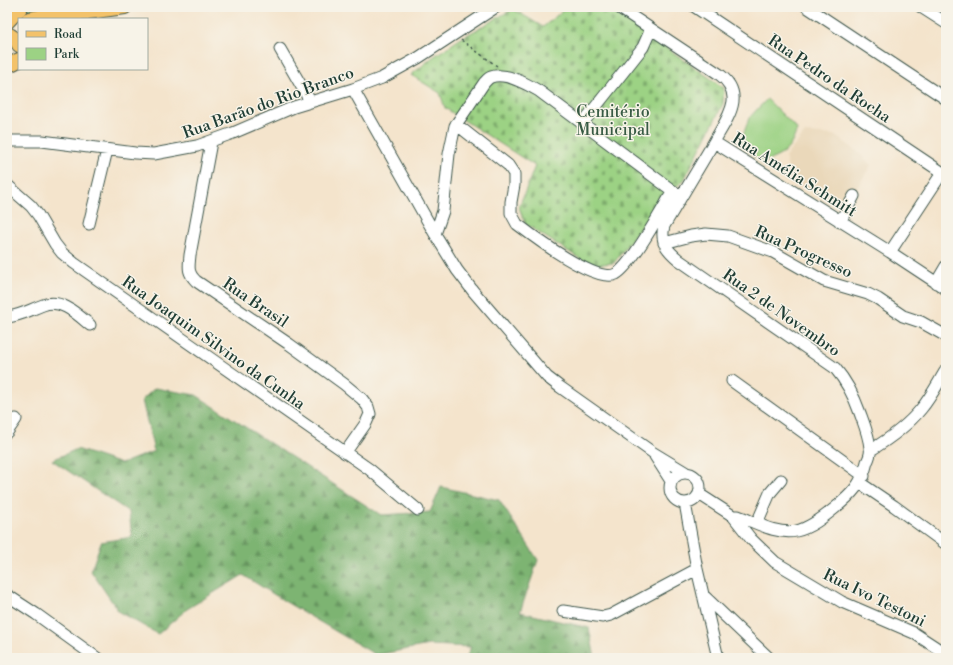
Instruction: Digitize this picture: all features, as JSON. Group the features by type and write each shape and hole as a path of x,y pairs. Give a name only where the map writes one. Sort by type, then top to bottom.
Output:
{"main road":[{"path":"7,22 21,7"},
{"path":"33,18 55,13 82,16 124,7"},
{"path":"104,18 124,7"},
{"path":"18,25 7,33 17,40 18,42"}],"street":[{"name":"Rua Barão do Rio Branco","path":"7,142 42,141 106,150 154,154 210,142 310,101 353,89 375,80 400,68 496,7"},
{"name":"Rua Pedro da Rocha","path":"695,7 944,174"},
{"path":"807,7 946,99"},
{"path":"921,7 946,23"},
{"name":"Rua Amélia Schmitt","path":"621,8 727,79 734,94 733,102 730,112 714,142 890,252 946,289"},
{"path":"582,124 643,47 651,29"},
{"path":"280,49 310,101"},
{"path":"435,234 443,212 449,154 455,125 484,83 490,77 498,76 515,79 539,91 677,194"},
{"path":"353,89 457,270 469,286 547,376 560,387 652,452 686,472 694,475 699,482 699,494 693,500 685,503 677,500 671,494 670,489 671,481 677,475 686,472"},
{"path":"455,125 508,165 514,174 511,213 517,224 580,266 604,275 614,275 624,268 714,142"},
{"name":"Rua Brasil","path":"210,142 190,255 190,276 289,344 344,384 362,400 368,407 370,414 366,423 345,453"},
{"path":"90,224 106,150"},
{"path":"890,252 944,174"},
{"name":"Rua Joaquim Silvino da Cunha","path":"7,185 31,206 55,244 62,253 74,263 345,453 391,487 418,510"},
{"path":"664,243 664,226 677,194"},
{"path":"840,222 854,196"},
{"name":"Rua Progresso","path":"664,243 706,234 728,236 773,252 824,281 868,294 903,316 921,322 946,336"},
{"name":"Rua 2 de Novembro","path":"664,243 672,254 679,260 836,368 852,392 868,436 871,450 862,479 845,500 819,521 796,531 784,531 773,529 738,516 733,516"},
{"path":"936,282 946,266"},
{"path":"7,317 19,315 44,304 53,303 62,305 90,325"},
{"path":"871,450 914,417 922,408 946,370"},
{"path":"732,381 862,479 894,506 946,544"},
{"path":"7,432 16,419"},
{"path":"652,452 671,481"},
{"path":"757,523 770,493 781,480"},
{"name":"Rua Ivo Testoni","path":"699,494 733,516 751,539 775,562 842,602 865,613 914,632 946,654"},
{"path":"685,503 697,569 718,658"},
{"path":"563,611 603,617 611,615 697,569"},
{"path":"703,594 769,658"},
{"path":"7,595 97,658"}],"path":[{"path":"453,35 515,79"}],"shaded area":[{"path":"805,133 834,135 857,151 871,165 843,211 791,178 785,157"}],"green space":[{"path":"26,7 49,7 49,11 19,16"},
{"name":"Cemitério Municipal","path":"567,7 608,7 724,88 723,104 684,180 662,199 614,263 590,265 525,224 519,207 535,166 445,108 440,93 411,75 433,57 460,39 513,9 543,27"},
{"path":"767,99 797,129 792,143 785,152 762,163 740,144 749,118"},
{"path":"155,388 196,395 381,515 430,512 441,487 499,500 538,560 520,612 589,628 595,658 466,658 471,647 429,645 376,655 243,575 187,609 158,634 119,612 91,571 101,542 132,537 129,512 52,460 77,449 121,464 154,451 142,400"}]}
